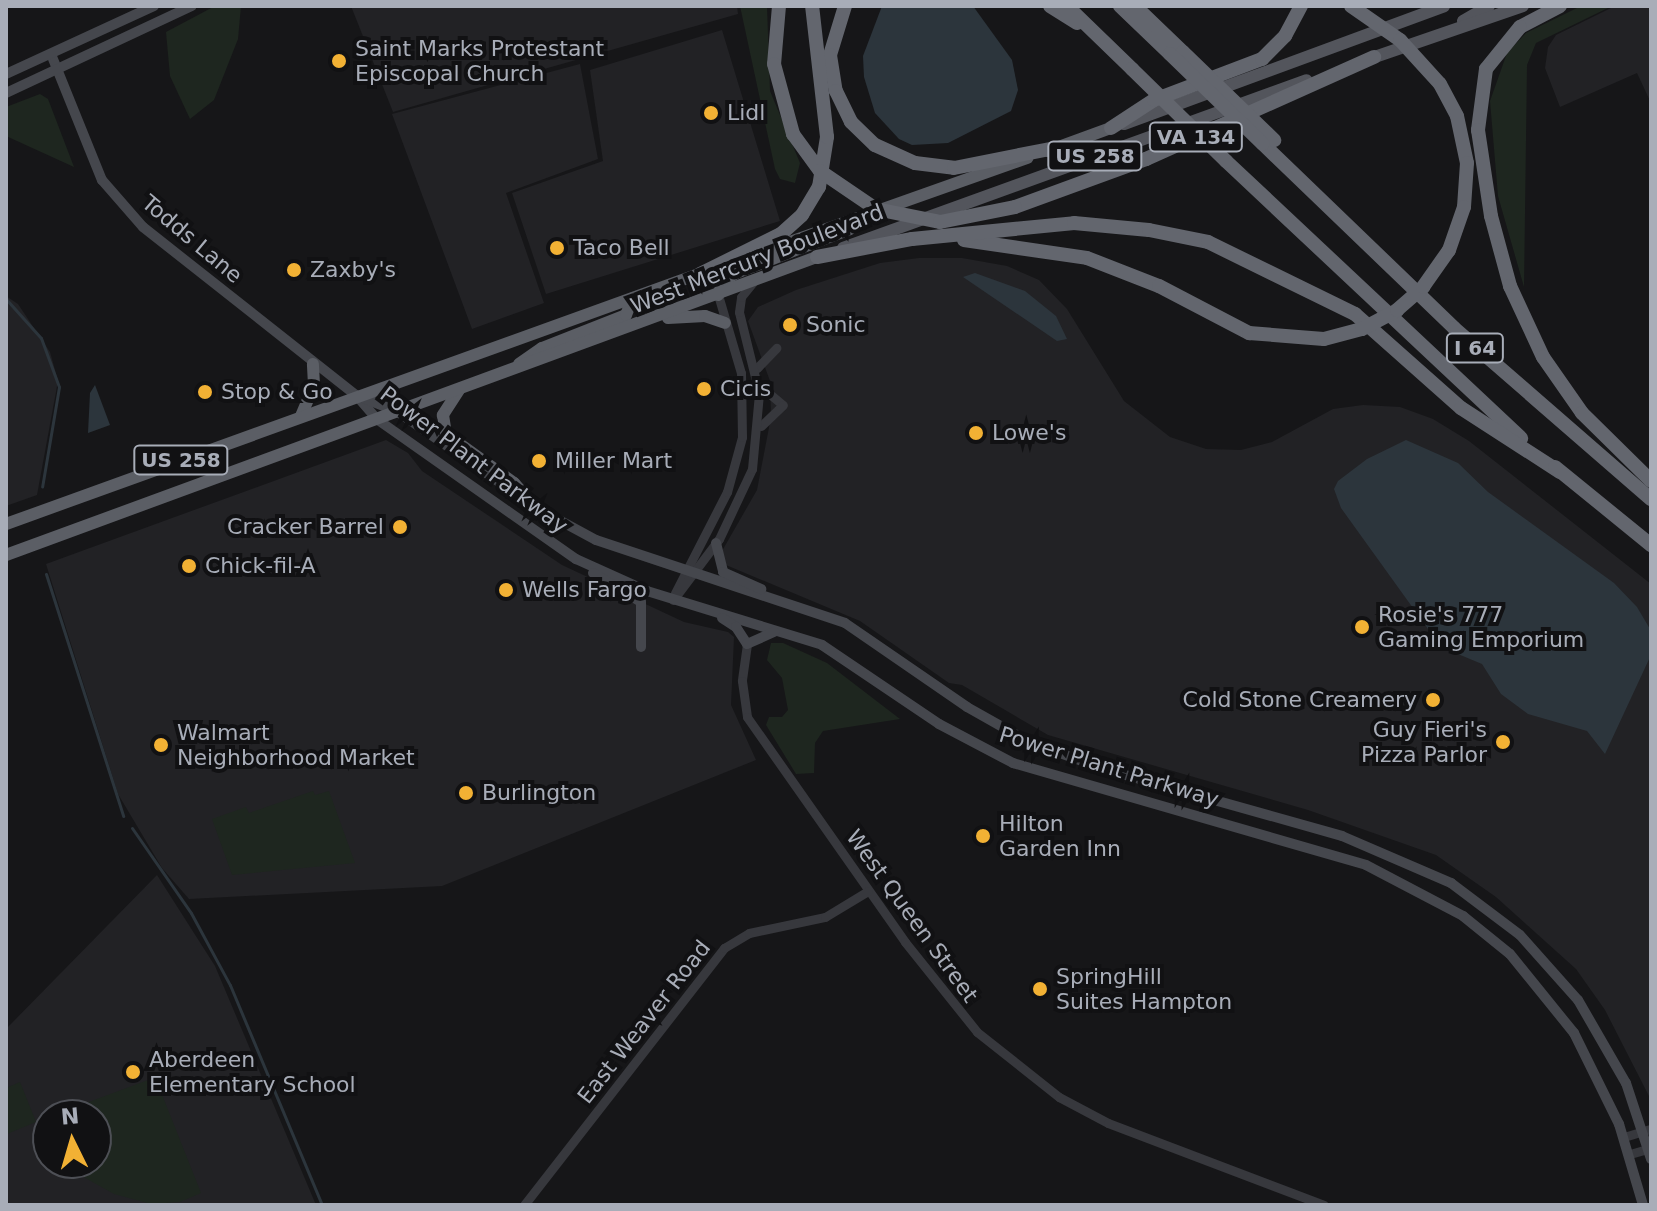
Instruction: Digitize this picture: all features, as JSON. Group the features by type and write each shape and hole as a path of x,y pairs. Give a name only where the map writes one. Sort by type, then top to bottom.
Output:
{"highway":[{"name":"VA 134","path":"779,6 774,64 793,134 820,171 876,209 940,222 1015,207 1146,159 1374,57"},
{"path":"700,274 781,234 802,215 819,187 827,137 812,6"},
{"path":"845,6 830,55 836,91 851,122 875,145 915,163 954,168 1055,148"},
{"path":"1050,6 1093,32"},
{"name":"I 64","path":"1067,6 1443,369 1560,472 1651,545"},
{"name":"I 64","path":"1120,6 1177,53 1268,142 1308,187 1541,408 1651,499"},
{"path":"1135,6 1177,53"},
{"path":"1111,128 1154,100 1262,59 1285,36 1301,6"},
{"path":"881,246 968,240 1059,251 1137,276 1249,333 1324,339 1362,329 1397,310 1423,287 1449,250 1464,207 1467,163 1457,116 1440,84 1400,40 1351,6"},
{"path":"1560,6 1520,27 1486,69 1478,130 1491,216 1510,286 1543,357 1582,413 1651,481"},
{"name":"West Mercury Boulevard","path":"6,524 356,395 1111,128"},
{"path":"718,295 731,276 838,235 869,216"},
{"path":"817,257 881,246 1074,223 1149,230 1208,242 1355,314 1461,408 1560,472"},
{"name":"West Mercury Boulevard","path":"6,555 817,257"},
{"path":"507,373 542,348 626,315 633,298"},
{"path":"657,318 705,316 725,323"},
{"path":"301,416 312,391 313,364"},
{"path":"459,390 443,415 446,434 514,483 535,507"}],"main road":[{"path":"6,74 154,6"},
{"path":"6,93 192,6"},
{"name":"West Mercury Boulevard","path":"1111,128 1444,6"},
{"path":"1440,35 1489,6"},
{"name":"West Mercury Boulevard","path":"817,257 1523,6"},
{"name":"Todds Lane","path":"51,54 91,159 112,194 165,247 356,395"},
{"name":"Power Plant Parkway","path":"356,395 398,412 535,507 596,540 682,571 776,597 845,623 980,716 1057,755 1342,836 1451,883 1520,935 1578,1000 1626,1083 1647,1130 1650,1152"},
{"name":"Power Plant Parkway","path":"356,395 378,420 576,559 673,600 781,631 834,652 939,724 1013,763 1339,856 1421,890 1491,937 1540,988 1592,1064 1624,1137 1643,1205"},
{"path":"716,543 723,572 776,597"},
{"path":"576,559 641,602 641,647"},
{"path":"710,611 736,627 747,644 781,631"}],"street":[{"path":"754,281 739,307 757,378 783,405 769,413 759,429"},
{"path":"673,600 682,571 721,505 740,452 742,385 718,295"},
{"path":"673,600 716,543 744,492 759,429 757,378 760,360 776,348 763,350 748,342"},
{"name":"West Queen Street","path":"747,644 742,681 747,717 948,1000 1005,1056 1059,1097 1108,1123 1324,1205"},
{"name":"East Weaver Road","path":"524,1205 724,948 749,933 825,917 868,891"},
{"path":"1624,1137 1647,1130"},
{"path":"1630,1154 1650,1152"}],"shaded area":[{"path":"215,6 241,6 238,39 214,100 190,119 170,76 166,32"},
{"path":"351,6 737,6 738,14 393,112"},
{"path":"740,6 767,6 770,91 800,163 795,183 780,179 775,169"},
{"path":"882,6 973,6 1012,60 1018,90 1011,111 948,143 912,145 899,139 875,113 864,77 863,56"},
{"path":"1581,6 1612,6 1536,43 1527,65 1524,287 1498,196 1490,101 1507,53 1526,33"},
{"path":"1615,6 1651,6 1651,103 1637,73 1560,107 1545,68 1548,47 1556,35"},
{"path":"722,30 780,221 546,294 512,193 603,161 590,70"},
{"path":"580,64 598,159 506,193 544,303 472,329 392,114"},
{"path":"40,94 48,99 74,167 6,136 6,107"},
{"path":"919,258 962,258 1007,266 1039,280 1067,309 1124,401 1170,437 1206,449 1241,450 1272,442 1333,409 1363,405 1400,407 1433,419 1469,441 1651,584 1651,1100 1605,1010 1576,969 1496,897 1436,855 1308,810 1048,735 962,685 949,683 860,621 726,565 722,551 757,490 771,417 770,381 748,321 758,307 796,290 880,263"},
{"path":"975,273 1025,291 1056,316 1067,339 1057,341 963,277"},
{"path":"6,296 18,304 50,352 58,381 37,495 6,506"},
{"path":"95,385 110,425 88,433 90,393"},
{"path":"386,440 408,453 422,471 562,565 684,622 728,632 734,637 731,705 756,760 442,886 189,899 162,868 118,794 46,564"},
{"path":"1406,440 1458,463 1488,492 1614,583 1637,607 1650,629 1651,655 1605,754 1587,731 1528,714 1501,694 1482,664 1441,647 1341,508 1334,489 1338,481 1367,459"},
{"path":"771,643 783,643 827,663 900,719 823,731 815,743 814,773 796,774 766,725 769,717 782,717 788,710 782,678 767,660"},
{"path":"313,791 315,795 329,791 355,863 232,875 212,819 246,807 249,813"},
{"name":"Aberdeen Elementary School","path":"157,875 215,966 316,1205 6,1205 6,1029"},
{"path":"148,1080 157,1082 201,1193 180,1202 151,1204 114,1194 87,1179 112,1179 112,1099 97,1099"},
{"path":"20,1082 32,1112 32,1124 7,1134 6,1088"}],"waterway":[{"path":"6,299 41,338 59,387 42,487"},
{"path":"46,574 123,816"},
{"path":"132,828 191,913 230,985 322,1205"}],"place":[{"name":"Saint Marks Protestant Episcopal Church","path":"339,61"},
{"name":"Lidl","path":"711,113"},
{"name":"Taco Bell","path":"557,248"},
{"name":"Zaxby's","path":"294,270"},
{"name":"Sonic","path":"790,325"},
{"name":"Cicis","path":"704,389"},
{"name":"Stop & Go","path":"205,392"},
{"name":"Lowe's","path":"976,433"},
{"name":"Miller Mart","path":"539,461"},
{"name":"Cracker Barrel","path":"400,527"},
{"name":"Chick-fil-A","path":"189,566"},
{"name":"Wells Fargo","path":"506,590"},
{"name":"Rosie's 777 Gaming Emporium","path":"1362,627"},
{"name":"Cold Stone Creamery","path":"1433,700"},
{"name":"Guy Fieri's Pizza Parlor","path":"1503,742"},
{"name":"Walmart Neighborhood Market","path":"161,745"},
{"name":"Burlington","path":"466,793"},
{"name":"Hilton Garden Inn","path":"983,836"},
{"name":"SpringHill Suites Hampton","path":"1040,989"},
{"name":"Aberdeen Elementary School","path":"133,1072"}]}
